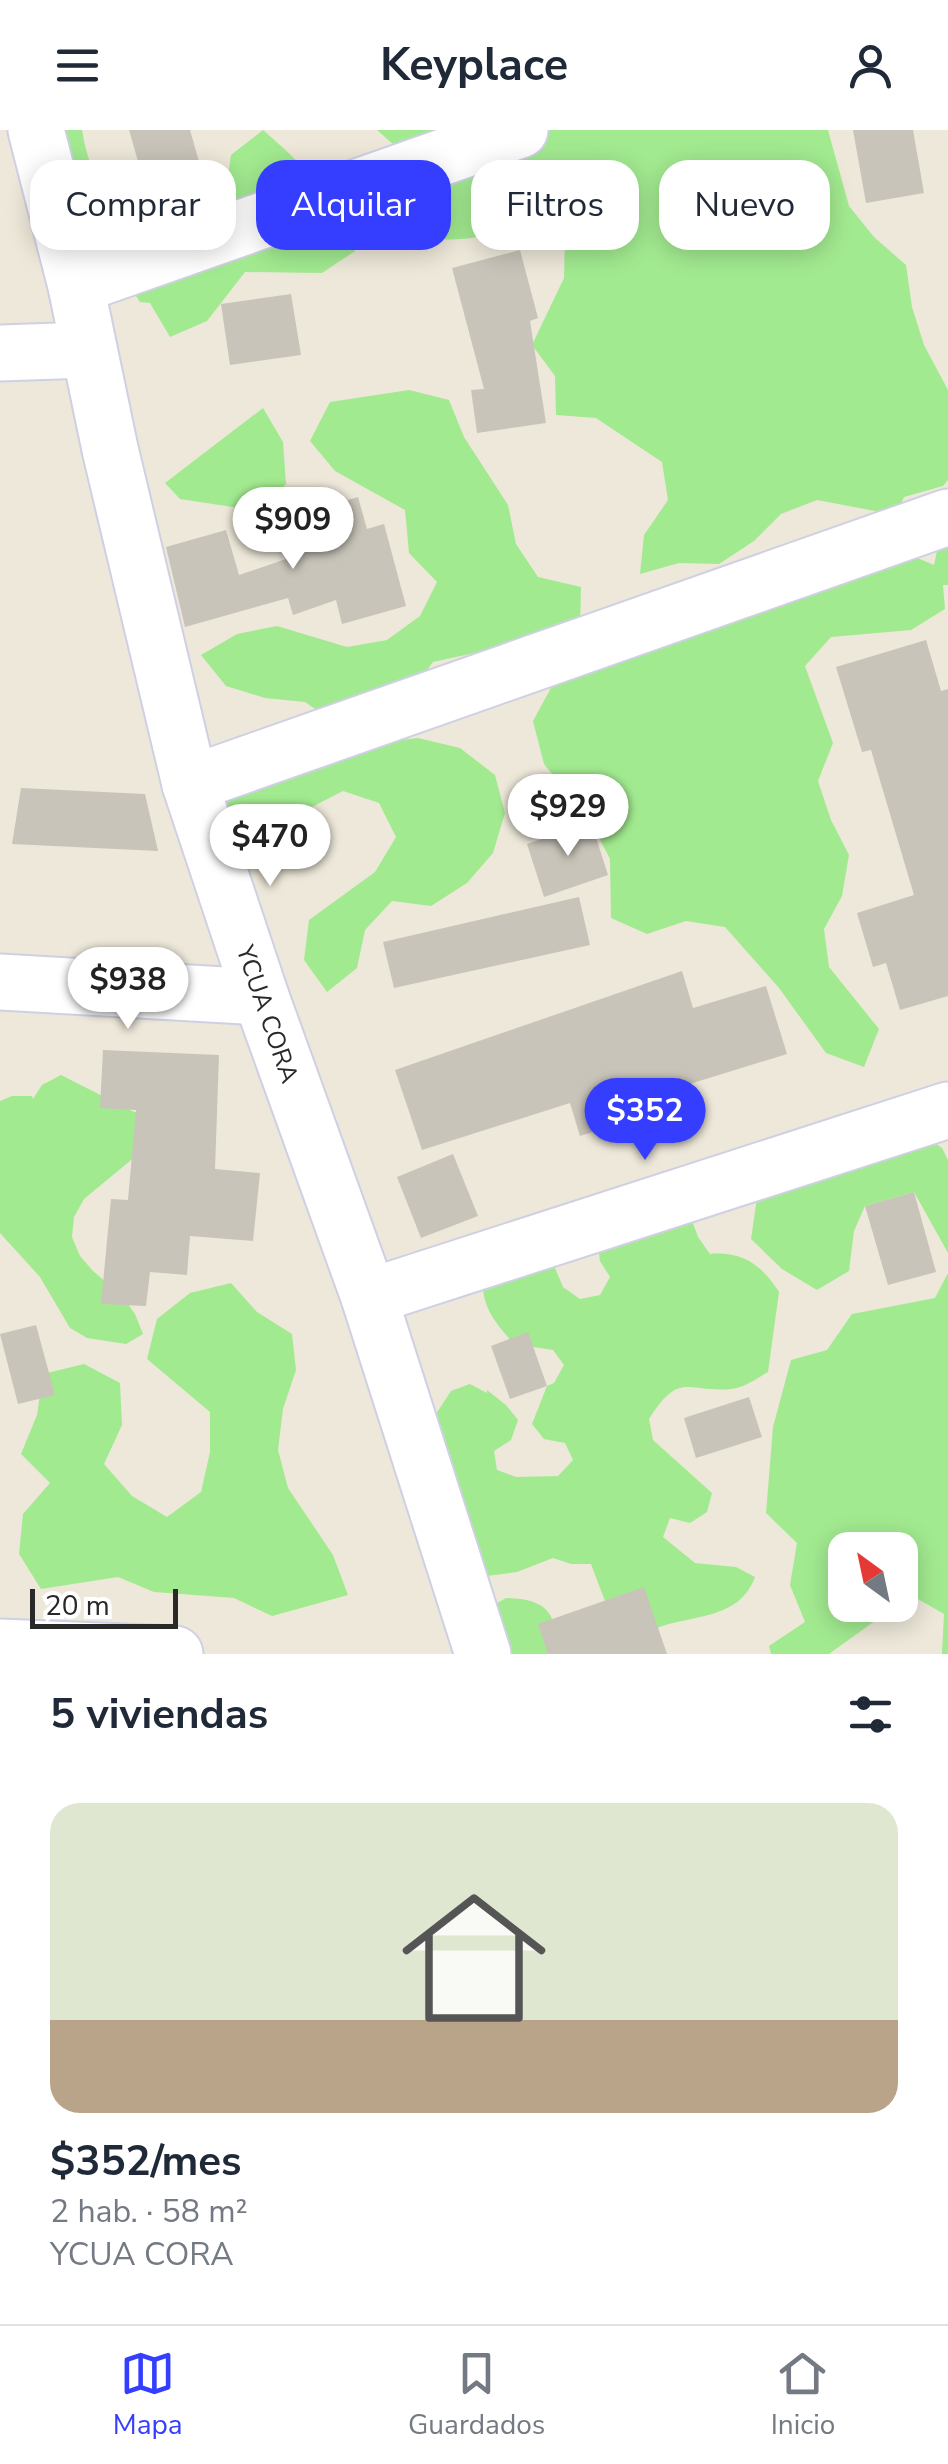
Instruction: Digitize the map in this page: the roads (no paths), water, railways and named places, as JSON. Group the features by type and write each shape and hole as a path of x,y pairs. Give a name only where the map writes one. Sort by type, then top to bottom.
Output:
{"street":[{"name":"YCUA CORA","path":"36,130 76,286 190,784 261,997 369,1297 483,1654"},
{"path":"76,286 520,130"},
{"path":"0,353 88,350"},
{"path":"190,784 948,517"},
{"path":"0,982 261,997"},
{"path":"369,1297 948,1110"},
{"path":"0,1647 175,1654"}]}
